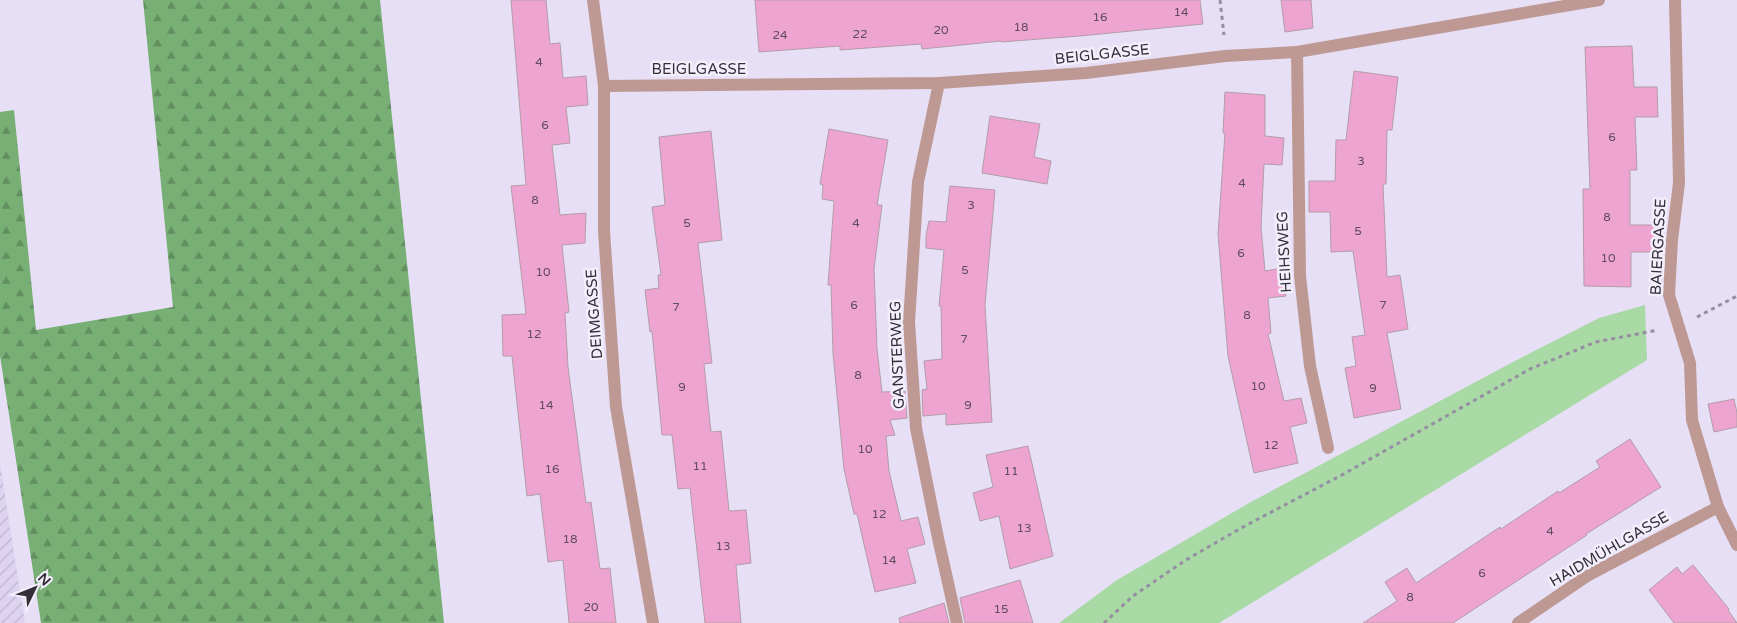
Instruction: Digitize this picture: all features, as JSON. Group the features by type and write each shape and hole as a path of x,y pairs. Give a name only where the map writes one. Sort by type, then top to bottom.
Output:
{"street":[{"name":"DEIMGASSE","path":"593,0 604,86 604,231 616,407 653,623"},
{"name":"BEIGLGASSE","path":"604,86 939,83 1086,73 1225,56 1297,52 1599,0"},
{"name":"BAIERGASSE","path":"1675,0 1679,183 1672,240 1669,295 1690,363 1692,420 1718,507 1737,545"},
{"name":"HEIHSWEG","path":"1297,52 1300,276 1310,366 1328,448"},
{"name":"GANSTERWEG","path":"939,83 918,182 909,322 916,428 938,538 958,623"},
{"name":"HAIDMÜHLGASSE","path":"1518,623 1587,576 1718,507"}],"path":[{"path":"1220,0 1225,56"},
{"path":"1104,623 1133,596 1186,560 1241,528 1357,467 1530,369 1596,342 1678,324 1703,314 1737,296"}],"shaded area":[{"path":"0,463 25,623 0,623"}],"green space":[{"path":"143,0 380,0 444,623 41,623 0,356 0,112 14,110 36,330 173,307"},
{"path":"1645,305 1647,360 1219,623 1059,623 1117,580 1249,503 1599,318"}],"building":[{"path":"511,0 546,0 550,44 560,43 563,78 586,76 588,105 566,107 570,143 552,145 560,215 586,213 585,243 562,245 569,312 565,313 568,367 586,503 591,502 600,569 610,568 616,623 569,623 563,560 548,562 540,494 527,496 512,356 503,356 502,315 526,314 511,186 526,185"},
{"path":"755,0 1200,0 1203,24 922,49 921,44 840,50 840,46 759,52"},
{"path":"1281,0 1311,0 1313,28 1285,32"},
{"path":"1632,46 1634,87 1657,87 1658,117 1635,117 1637,170 1630,170 1630,225 1657,225 1657,252 1631,252 1631,287 1584,286 1583,189 1590,189 1585,47"},
{"path":"1354,71 1398,77 1392,130 1387,130 1386,184 1383,184 1387,277 1400,275 1408,329 1387,333 1401,409 1354,418 1345,368 1356,366 1352,337 1365,335 1353,251 1331,252 1330,212 1309,212 1309,181 1335,181 1336,140 1346,140"},
{"path":"1225,92 1265,95 1265,136 1284,138 1282,165 1264,164 1261,227 1265,271 1283,268 1286,296 1268,298 1271,333 1268,334 1284,401 1301,398 1307,423 1290,427 1298,463 1254,473 1228,356 1218,234 1225,133 1223,133"},
{"path":"990,116 1040,124 1034,157 1051,161 1047,184 982,173"},
{"path":"829,129 888,140 877,205 882,205 874,269 877,349 882,392 905,391 907,418 890,420 895,435 886,436 889,471 901,521 918,517 925,544 907,549 916,583 875,592 857,514 854,514 844,469 833,353 831,285 828,285 834,201 822,199 823,185 820,184"},
{"path":"711,131 722,240 698,243 712,363 704,364 711,432 721,431 729,511 746,510 751,563 736,565 741,623 705,623 690,488 678,489 672,435 662,435 652,331 650,332 645,290 659,288 658,275 661,275 652,207 665,205 659,137"},
{"path":"950,186 995,190 985,305 992,422 946,425 946,414 923,416 922,390 927,389 924,361 942,359 941,306 939,306 944,250 926,248 926,235 929,221 946,222"},
{"path":"1734,399 1737,427 1714,432 1708,404"},
{"path":"1630,439 1661,487 1586,534 1453,623 1363,623 1397,601 1385,582 1407,568 1416,583 1500,527 1501,529 1558,491 1559,493 1600,467 1596,461"},
{"path":"1028,446 1053,556 1010,569 999,516 980,521 973,493 993,487 986,455"},
{"path":"1693,565 1729,609 1737,623 1674,623 1649,590 1677,567 1682,574"},
{"path":"1020,580 1033,623 965,623 960,598"},
{"path":"944,603 949,623 900,623 899,618"}]}
